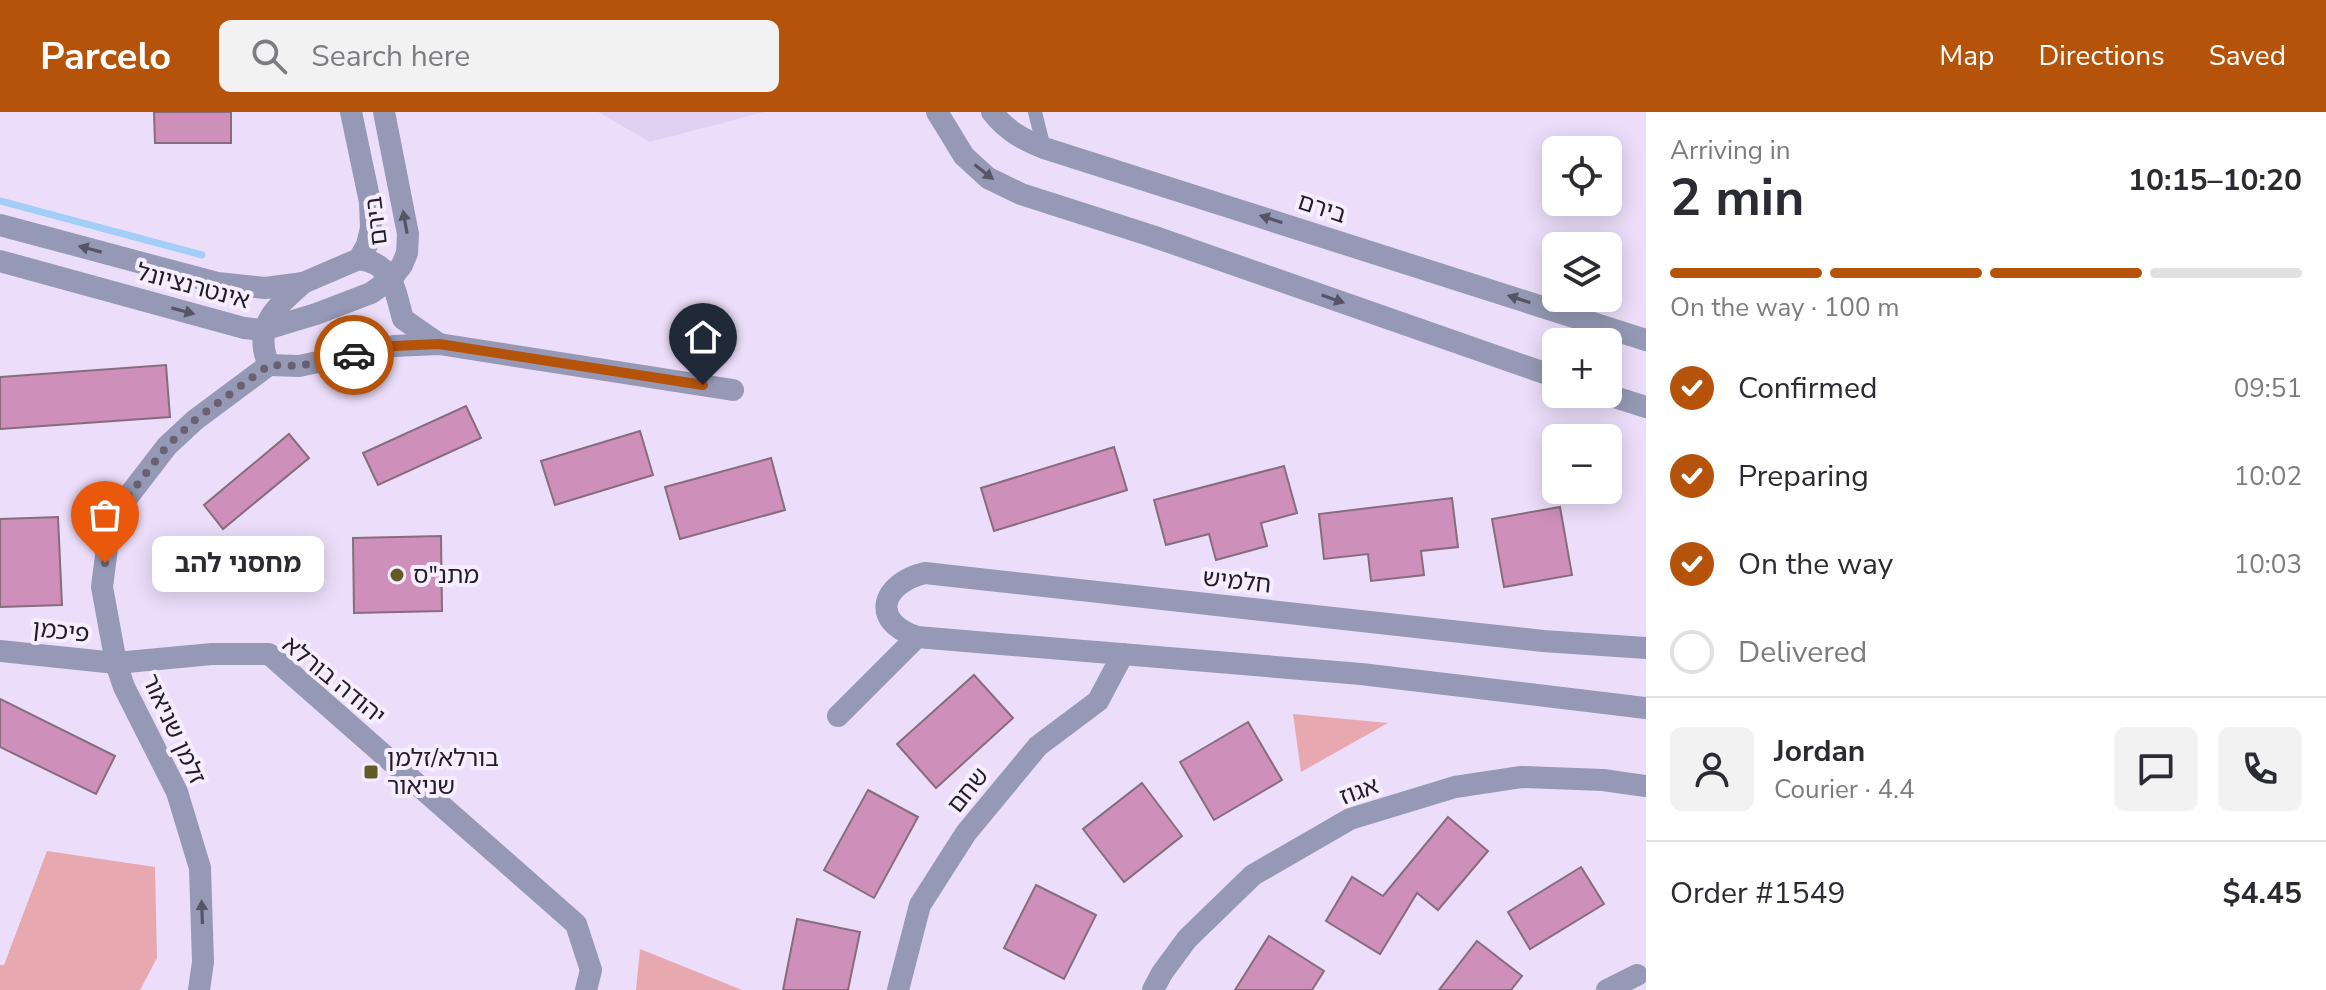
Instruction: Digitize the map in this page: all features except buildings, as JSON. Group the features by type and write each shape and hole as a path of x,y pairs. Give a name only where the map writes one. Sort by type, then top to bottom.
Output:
{"street":[{"name":"בירם","path":"351,112 370,202 371,228 367,245 359,259"},
{"name":"בירם","path":"263,330 371,293 392,278 402,265 407,253 408,234 384,112"},
{"path":"937,112 964,156 988,178 1021,194 1152,236 1542,372"},
{"name":"בירם","path":"992,112 1018,138 1044,148 1646,340"},
{"name":"אינטרנציונל","path":"0,225 217,283 265,288 303,283 359,259"},
{"path":"359,259 378,264 392,278 403,319 400,339 394,346"},
{"name":"אינטרנציונל","path":"0,261 244,328 263,330 261,341 269,365"},
{"path":"263,330 277,309 303,283"},
{"path":"403,319 439,344"},
{"path":"269,365 299,366 394,346 439,344 733,390"},
{"name":"זלמן שניאור","path":"199,990 203,962 200,868 177,792 124,687 116,663 102,587 108,540 127,498 167,446 195,420 269,365"},
{"path":"1622,399 1646,407"},
{"name":"חלמיש","path":"917,637 895,626 887,605 896,585 909,577 925,573 1543,641 1646,648"},
{"path":"838,716 917,637 1361,674 1646,708"},
{"name":"פיכמן","path":"0,651 116,663"},
{"name":"יהודה בורלא","path":"116,663 212,654 269,654 576,924 591,970 586,990"},
{"name":"שחם","path":"898,990 920,905 966,833 1038,746 1098,701 1123,654"},
{"name":"אגוז","path":"1153,990 1187,939 1253,875 1350,819 1455,787 1521,777 1603,780 1646,786"},
{"path":"1607,990 1637,975"}],"lane":[{"path":"1035,112 1044,148"}],"shaded area":[{"path":"598,112 764,112 650,142"},
{"path":"1293,714 1388,723 1301,772"},
{"path":"47,851 155,867 157,958 140,990 0,990 0,965 4,965"},
{"path":"640,949 742,990 636,990"}],"waterway":[{"path":"0,201 202,255"}],"way so far":[{"path":"105,563 108,540 127,498 167,446 195,420 269,365 299,366 354,355"}],"place":[{"name":"מחסני להב","path":"105,563"},
{"name":"מתנ\"ס","path":"397,575"},
{"name":"בורלא/זלמן שניאור","path":"371,772"}],"route":[{"path":"354,355 394,346 439,344 703,385"}]}
